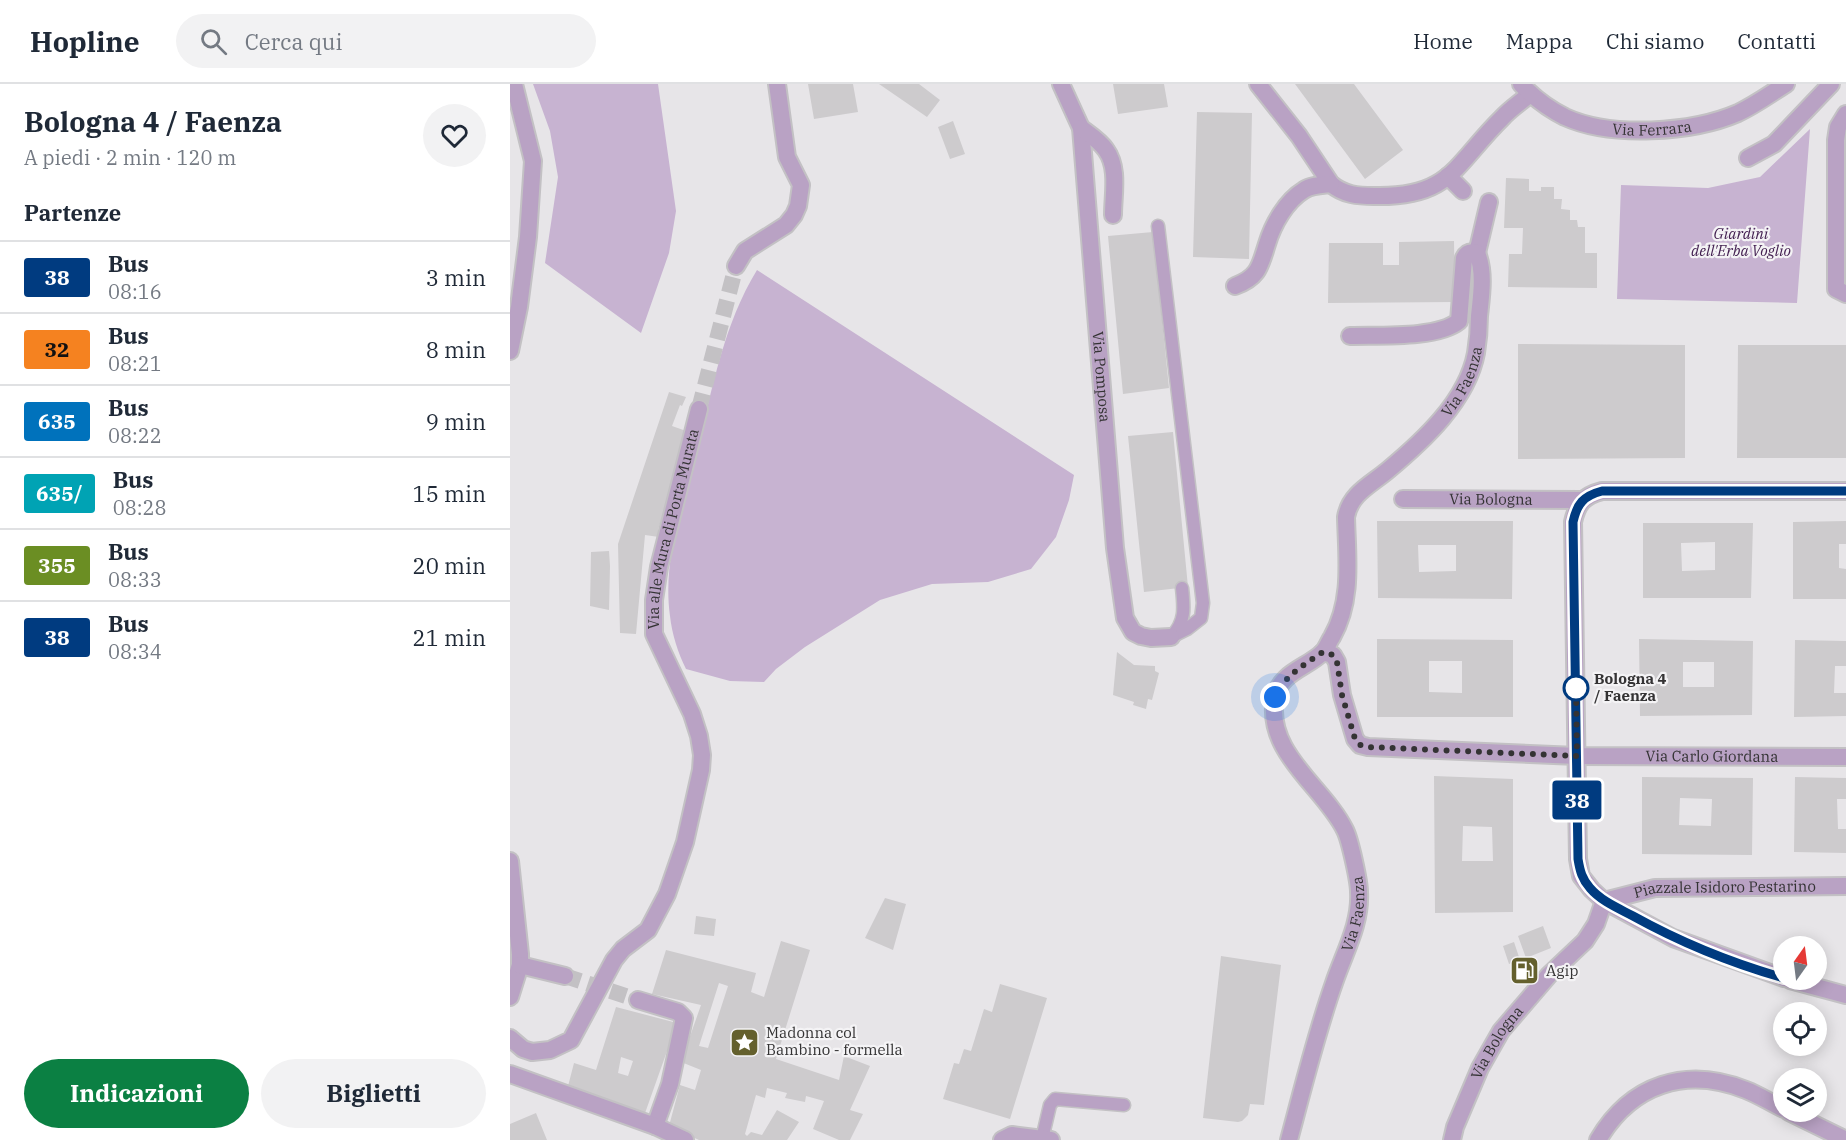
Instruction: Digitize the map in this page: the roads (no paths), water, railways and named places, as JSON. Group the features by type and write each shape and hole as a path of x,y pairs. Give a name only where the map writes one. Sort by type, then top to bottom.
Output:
{"street":[{"path":"510,351 519,307 528,237 533,161 514,84"},
{"path":"736,266 745,251 786,225 798,206 801,185 787,157 777,84"},
{"name":"Via Pomposa","path":"1061,84 1081,128 1114,536 1125,618 1133,632 1141,636 1172,637"},
{"path":"1258,84 1337,189 1353,195 1400,196 1430,188 1448,176 1464,162 1526,89"},
{"name":"Via Ferrara","path":"1526,89 1565,117 1614,129 1642,130 1672,128 1737,113 1786,84"},
{"path":"1748,158 1774,144 1831,84"},
{"path":"1846,114 1838,127 1836,140 1836,288 1846,294"},
{"path":"1081,128 1106,149 1112,161 1113,215"},
{"path":"1448,176 1463,191"},
{"path":"1235,286 1244,282 1258,270 1267,242 1285,208 1305,188 1331,184"},
{"path":"1477,253 1489,202"},
{"name":"Via Faenza","path":"1289,1140 1334,983 1356,924 1359,892 1346,832 1334,812 1314,790 1285,750 1275,715 1275,697 1290,674 1323,652 1343,613 1347,589 1347,508 1353,497 1388,470 1443,418 1457,399 1476,355 1481,269 1477,253 1467,253 1464,258 1459,321 1454,326 1437,332 1350,336"},
{"name":"Via alle Mura di Porta Murata","path":"510,1038 523,1049 532,1052 550,1050 571,1040 614,960 623,949 648,930 667,894 680,859 696,794 702,755 692,714 654,634 654,600 659,567 699,409"},
{"name":"Via Bologna","path":"1403,499 1581,500 1590,494 1602,491 1630,490 1846,491"},
{"path":"1581,500 1575,511 1573,522 1578,859 1581,876 1604,900 1673,938 1773,975"},
{"path":"1323,652 1333,655 1337,662 1342,695 1355,739 1360,745 1577,756"},
{"name":"Via Carlo Giordana","path":"1577,756 1846,757"},
{"path":"510,861 519,931 520,965 510,997"},
{"name":"Piazzale Isidoro Pestarino","path":"1604,900 1655,888 1846,886"},
{"name":"Via Bologna","path":"1452,1140 1455,1127 1480,1068 1501,1031 1549,975 1585,941 1596,924 1604,900"},
{"path":"520,965 565,976"},
{"path":"1827,990 1846,995"},
{"path":"638,1000 678,1012 684,1018 669,1084 655,1126"},
{"path":"510,1074 655,1126 685,1140"},
{"path":"1598,1140 1615,1115 1632,1099 1654,1087 1684,1079 1716,1082 1745,1090 1773,1104"},
{"path":"1809,1122 1846,1140"},
{"path":"1002,1140 1012,1135 1047,1139"}],"lane":[{"path":"1158,226 1203,603 1201,618 1188,629 1172,637"},
{"path":"1172,637 1184,616 1182,588"},
{"path":"1047,1139 1050,1105 1055,1099 1124,1105"}],"tunnel":[{"path":"699,409 736,266"},
{"path":"565,976 638,1000"}],"place":[{"name":"Bologna 4 / Faenza","path":"1576,688"},
{"name":"Agip","path":"1525,971"},
{"name":"Madonna col Bambino - formella","path":"745,1042"}],"park label":[{"name":"Giardini dell'Erba Voglio","path":"1741,242"}]}
